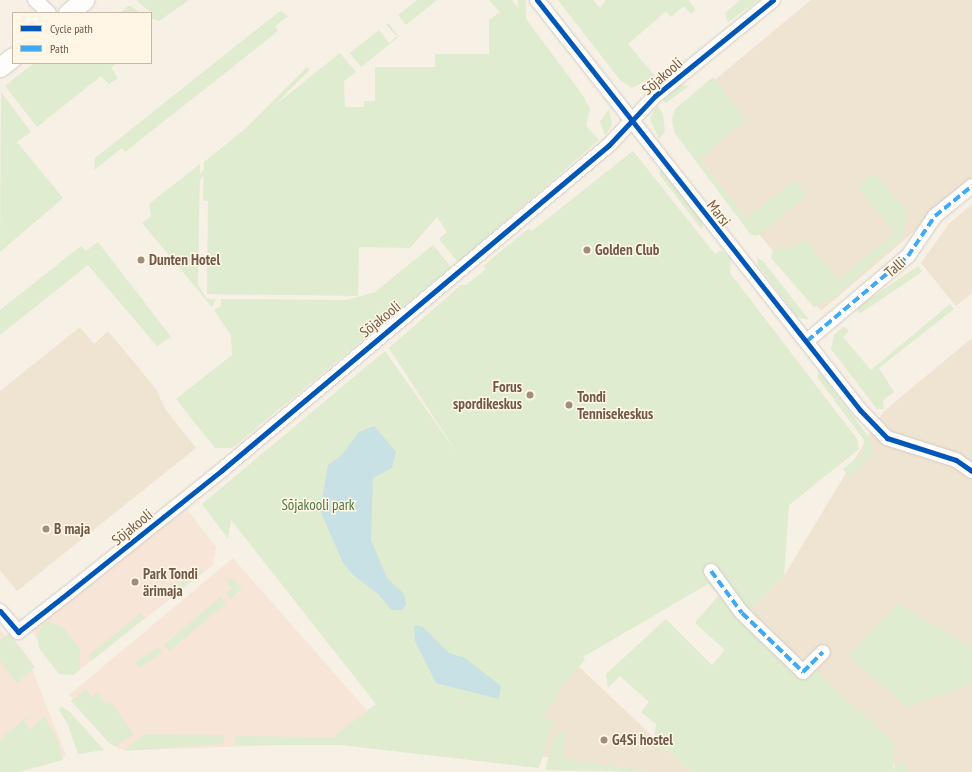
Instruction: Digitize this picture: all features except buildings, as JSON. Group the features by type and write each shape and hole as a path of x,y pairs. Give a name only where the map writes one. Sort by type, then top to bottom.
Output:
{"street":[{"path":"36,0 49,12"},
{"path":"69,12 84,0"},
{"name":"Marsi","path":"537,0 807,341 886,438 956,460 972,471"},
{"name":"Sõjakooli","path":"0,611 18,632 222,470 608,145 655,96 773,0"},
{"path":"0,67 12,58"},
{"name":"Talli","path":"807,341 908,256 931,220 972,186"},
{"path":"711,571 742,613 803,672 823,652"}],"shaded area":[{"path":"811,0 972,0 972,182 821,311 699,159 680,109"},
{"path":"972,204 972,293 956,306 921,263 949,224"},
{"path":"80,327 94,344 108,331 156,389 165,409 196,448 17,591 0,570 0,391"},
{"path":"972,338 972,772 895,772 892,755 741,618 784,576 883,412"},
{"path":"186,508 216,547 213,565 73,675 51,663 32,631"},
{"path":"233,558 370,714 339,743 139,750 120,749 112,744 69,695"},
{"path":"0,629 31,666 66,756 0,772"},
{"path":"574,662 691,772 653,772 465,746"}],"green space":[{"path":"136,0 189,0 159,21 152,19 152,12 150,12"},
{"path":"417,0 437,0 406,25 398,15"},
{"path":"489,0 512,0 584,97 590,109 586,126 599,140 458,262 439,239 447,232 437,217 410,248 359,247 358,296 207,294 208,201 203,200 204,162 340,53 356,72 344,81 345,107 364,107 364,101 375,101 375,67 435,67 435,54 489,54 489,20 500,12"},
{"path":"518,0 526,0 526,122 518,122"},
{"path":"558,0 593,0 600,8 606,0 688,0 696,10 691,14 684,6 671,17 666,11 628,44 655,76 632,88 620,80"},
{"path":"740,0 759,0 728,22 725,13"},
{"path":"128,6 131,6 139,12 121,12"},
{"path":"280,11 288,16 275,26 278,31 125,152 122,148 94,170 95,158"},
{"path":"388,23 397,34 397,36 386,25"},
{"path":"379,30 389,43 397,36 397,38 361,67 350,53"},
{"path":"33,64 116,64 111,68 118,78 109,84 101,76 37,127 5,86"},
{"path":"307,67 310,70 187,192 185,189"},
{"path":"713,77 746,120 699,159 747,218 794,180 807,195 757,236 751,235 674,132 672,119 675,109"},
{"path":"680,85 689,86 666,103 663,100"},
{"path":"1,92 31,132 17,142 63,198 0,252"},
{"path":"657,105 663,115 665,132 659,139 650,119"},
{"path":"609,109 612,125 605,136 600,121"},
{"name":"Sõjakooli park","path":"633,151 715,254 721,250 731,258 730,273 857,439 859,449 789,505 784,576 742,617 807,678 813,668 894,743 893,770 902,759 907,772 691,772 667,750 652,748 656,724 641,712 649,702 620,676 608,688 606,674 666,619 712,665 725,650 695,623 719,595 708,584 583,657 585,660 559,689 561,695 554,697 556,702 548,704 550,710 544,712 545,717 554,721 539,768 341,745 235,745 235,736 333,737 376,704 231,520 228,539 202,504 385,351 457,453 389,348 461,285 466,285 486,269 483,266 528,229 532,231"},
{"path":"200,164 198,285 207,299 216,299 212,307 142,223 151,216 149,204"},
{"path":"661,169 703,222 702,230 659,174"},
{"path":"874,173 907,211 902,238 833,298 814,307 771,258 772,253 782,246 784,250 807,241 838,279 895,233 857,186"},
{"path":"98,242 171,337 157,346 88,265 0,335 0,310 81,246 86,251"},
{"path":"433,245 451,267 232,448 215,448 176,399 232,355 231,335 214,310 221,306 221,299 347,300 375,292"},
{"path":"757,258 763,261 809,320 797,317 758,265"},
{"path":"918,266 922,272 860,314 856,308"},
{"path":"950,304 954,309 879,368 894,392 883,400 884,409 877,409 831,349 834,335 843,327 847,329 849,331 843,337 871,370"},
{"path":"819,371 871,440 872,457 849,478 843,469 863,454 864,440 817,377"},
{"path":"200,569 203,572 169,598 165,593"},
{"path":"225,579 233,579 242,589 231,599 226,593 232,588"},
{"path":"221,597 226,603 169,651 164,645"},
{"path":"898,603 972,648 972,684 907,707 848,656"},
{"path":"141,613 145,618 92,660 88,656"},
{"path":"46,621 63,627 80,648 80,670 73,675 59,674 39,648 37,634"},
{"path":"9,633 35,667 17,683 0,661 0,640"},
{"path":"158,647 162,653 140,668 136,662"},
{"path":"86,689 92,697 97,692 107,704 110,701 134,734 116,746 110,744 71,701"},
{"path":"61,706 70,712 104,750 78,754 68,725 59,710"},
{"path":"32,713 24,722 30,730 44,716 56,736 63,760 19,772 0,772 0,739"},
{"path":"566,732 563,759 653,772 545,770 555,735"},
{"path":"145,734 224,735 224,744 123,751"}],"water":[{"path":"374,426 396,452 392,468 373,478 371,540 387,578 404,594 406,605 402,610 391,610 378,594 352,574 343,563 320,510 328,465 341,456 359,432"},
{"path":"414,625 423,627 449,653 465,658 501,686 499,699 436,683 415,641"}],"marked path":[{"path":"807,341 908,256 935,216 972,186"},
{"path":"711,571 742,613 803,672 823,652"}],"cycle path":[{"path":"537,0 860,410 887,438 956,460 972,471"},
{"path":"0,611 18,632 68,593 222,470 609,145 655,96 773,0"}],"place":[{"name":"Golden Club","path":"587,250"},
{"name":"Dunten Hotel","path":"141,260"},
{"name":"Forus spordikeskus","path":"530,395"},
{"name":"Tondi Tennisekeskus","path":"569,405"},
{"name":"B maja","path":"46,529"},
{"name":"Park Tondi ärimaja","path":"135,582"},
{"name":"G4Si hostel","path":"604,740"}]}
